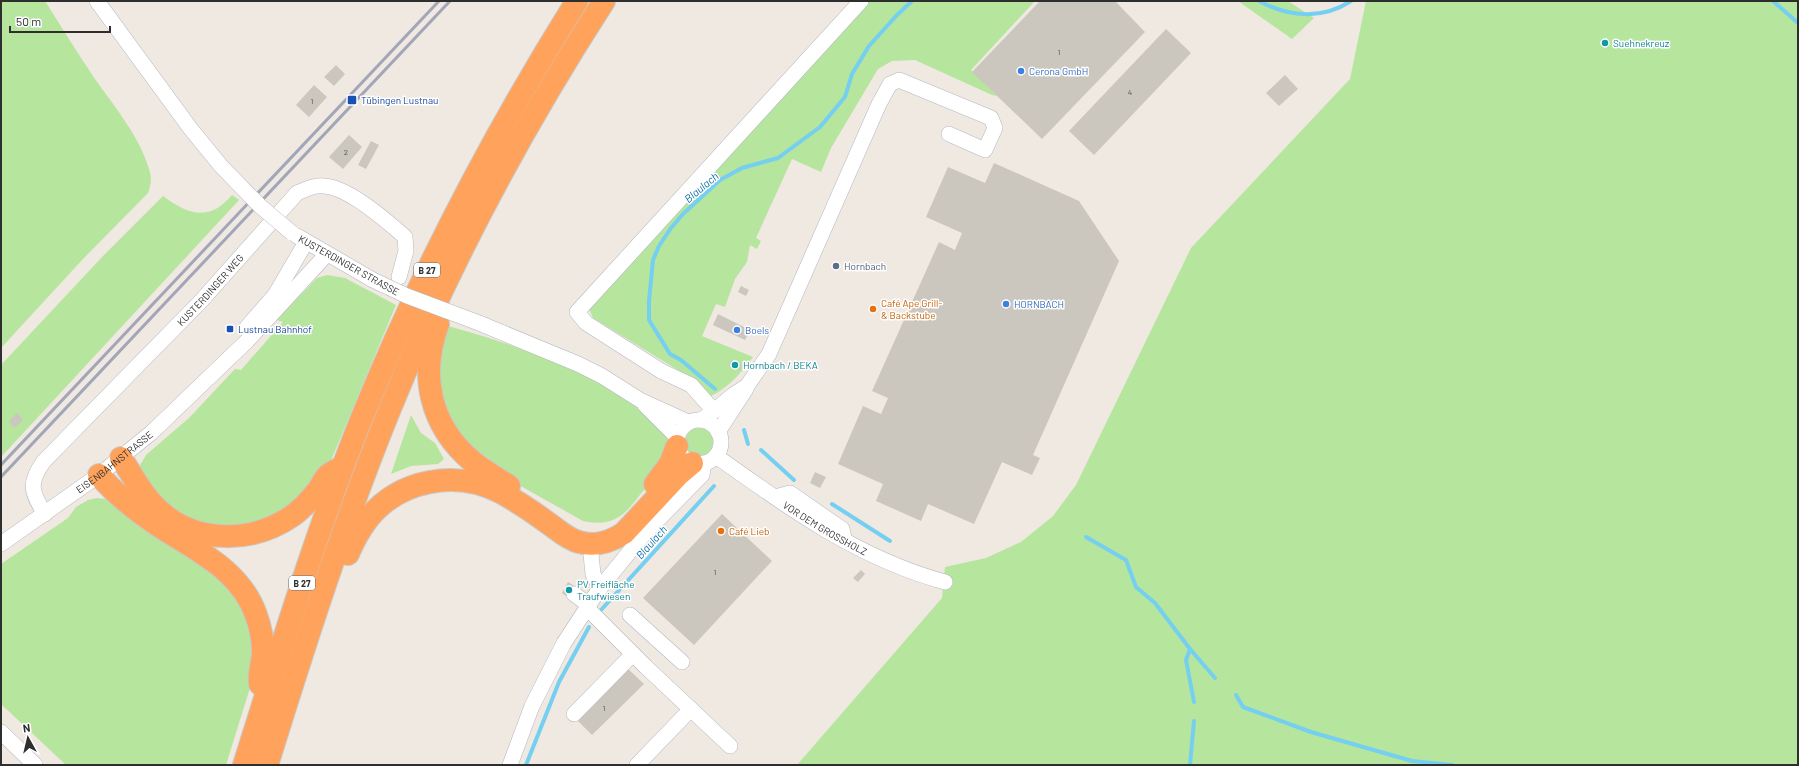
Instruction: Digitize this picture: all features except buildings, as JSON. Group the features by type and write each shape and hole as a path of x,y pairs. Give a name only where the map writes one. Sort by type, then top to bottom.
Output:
{"highway":[{"name":"B 27","path":"244,765 295,604 344,466 381,371 443,239 510,112 577,1"},
{"name":"B 27","path":"267,765 310,630 352,507 378,438 419,340 479,215 553,83 604,1"},
{"path":"448,278 445,306 431,350 429,364 429,388 438,416 447,434 463,452 485,471 576,525 594,530 603,530 615,526 633,511 670,464 677,441"},
{"path":"121,458 150,500 161,512 182,526 192,530 226,537 253,534 279,524 302,508 313,497 328,475 344,466"},
{"path":"310,630 329,605 353,541 368,519 388,500 413,486 443,480 461,480 482,484 500,492 576,542 590,545 603,543 614,539 624,532 642,525 704,461"},
{"path":"99,475 125,501 161,528 219,564 240,585 252,605 260,626 263,655 259,679 264,700"}],"street":[{"name":"KUSTERDINGER STRASSE","path":"97,1 190,128 221,166 256,202 292,233 372,280 407,296 479,323 578,364 602,376 640,400 695,421"},
{"path":"714,411 691,385 661,371 586,323 577,312 861,1"},
{"path":"718,432 769,354 876,111 890,84 899,80 991,118 995,128 986,150 949,134"},
{"name":"KUSTERDINGER WEG","path":"45,514 34,496 32,488 35,475 44,461 202,300 297,193 314,186 328,186 345,193 371,208 405,237 406,251 399,277"},
{"name":"EISENBAHNSTRASSE","path":"218,369 231,347 275,295 306,242"},
{"name":"EISENBAHNSTRASSE","path":"1,544 99,475 175,412 292,294 327,254"},
{"path":"695,421 708,422 718,432 720,445 704,461 685,459 679,453 677,441 679,431 695,421 714,411 733,395 747,386"},
{"name":"KUSTERDINGER STRASSE","path":"640,400 677,441"},
{"name":"VOR DEM GROSSHOLZ","path":"704,461 775,497 823,530 845,540 876,558 918,575 945,582"},
{"path":"510,765 532,706 564,643 590,609 600,588 642,525"},
{"path":"590,545 593,574 600,588"},
{"path":"574,594 633,654 730,746"},
{"path":"630,615 682,662"},
{"path":"574,714 633,654"},
{"path":"637,765 691,709"},
{"path":"1,732 35,765"}],"green space":[{"path":"1,1 45,1 87,67 132,132 145,156 151,178 148,193 82,260 1,348"},
{"path":"861,1 1035,1 971,70 997,96 915,60 892,61 878,69 831,148 821,172 792,159 756,238 761,241 757,249 750,245 747,262 735,279 725,307 716,304 702,336 753,357 734,379 711,396 694,380 593,318 588,306"},
{"path":"1238,1 1288,1 1314,18 1292,39"},
{"path":"1366,1 1798,1 1798,765 797,765 942,598 945,567 986,558 1021,542 1053,516 1076,485 1191,248 1350,79"},
{"path":"232,195 239,200 1,457 1,365 103,256 163,196 182,208 199,213 215,209 223,204"},
{"path":"327,275 345,278 396,305 330,463 307,498 235,535 168,513 139,467 146,455 189,418 235,369 241,370 283,322 277,320 281,315 317,278"},
{"path":"444,325 525,350 581,374 608,388 631,403 662,429 666,434 668,441 666,455 653,478 633,504 621,515 608,522 593,523 583,521 510,480 469,451 437,398"},
{"path":"411,415 421,433 435,443 444,459 438,464 411,466 391,474"},
{"path":"699,428 709,432 713,442 709,452 699,456 689,452 685,442 689,432"},
{"path":"97,498 115,502 231,583 253,624 253,678 226,765 66,765 1,704 1,564 68,518 76,507 88,500"}],"waterway":[{"name":"Blaulach","path":"715,389 681,360 670,354 649,320 649,301 653,260 659,246 683,214 720,180 742,168 778,158 820,127 845,97 852,74 869,46 912,1"},
{"name":"Blaulach","path":"1259,1 1282,10 1305,14 1317,14 1329,11 1351,1"},
{"path":"1773,1 1798,23"},
{"name":"Blaulach","path":"744,430 748,444"},
{"path":"761,450 794,480"},
{"name":"Blaulach","path":"601,610 714,486"},
{"path":"832,504 890,541"},
{"path":"1086,537 1126,560 1136,587 1155,603 1190,649 1186,660 1194,702"},
{"name":"Blaulach","path":"526,765 559,682 589,627"},
{"path":"1190,649 1215,678"},
{"path":"1236,695 1243,707 1311,732 1412,761 1452,765"},
{"path":"1190,765 1194,721"}],"railway":[{"path":"1,465 439,1"},
{"path":"1,477 450,1"}],"place":[{"name":"Suehnekreuz","path":"1605,43"},
{"name":"Cerona GmbH","path":"1021,71"},
{"name":"Tübingen Lustnau","path":"352,100"},
{"name":"Hornbach","path":"836,266"},
{"name":"HORNBACH","path":"1006,304"},
{"name":"Café Ape Grill- & Backstube","path":"873,309"},
{"name":"Lustnau Bahnhof","path":"230,329"},
{"name":"Boels","path":"737,330"},
{"name":"Hornbach / BEKA","path":"735,365"},
{"name":"Café Lieb","path":"721,531"},
{"name":"PV Freifläche Traufwiesen","path":"569,590"}]}
